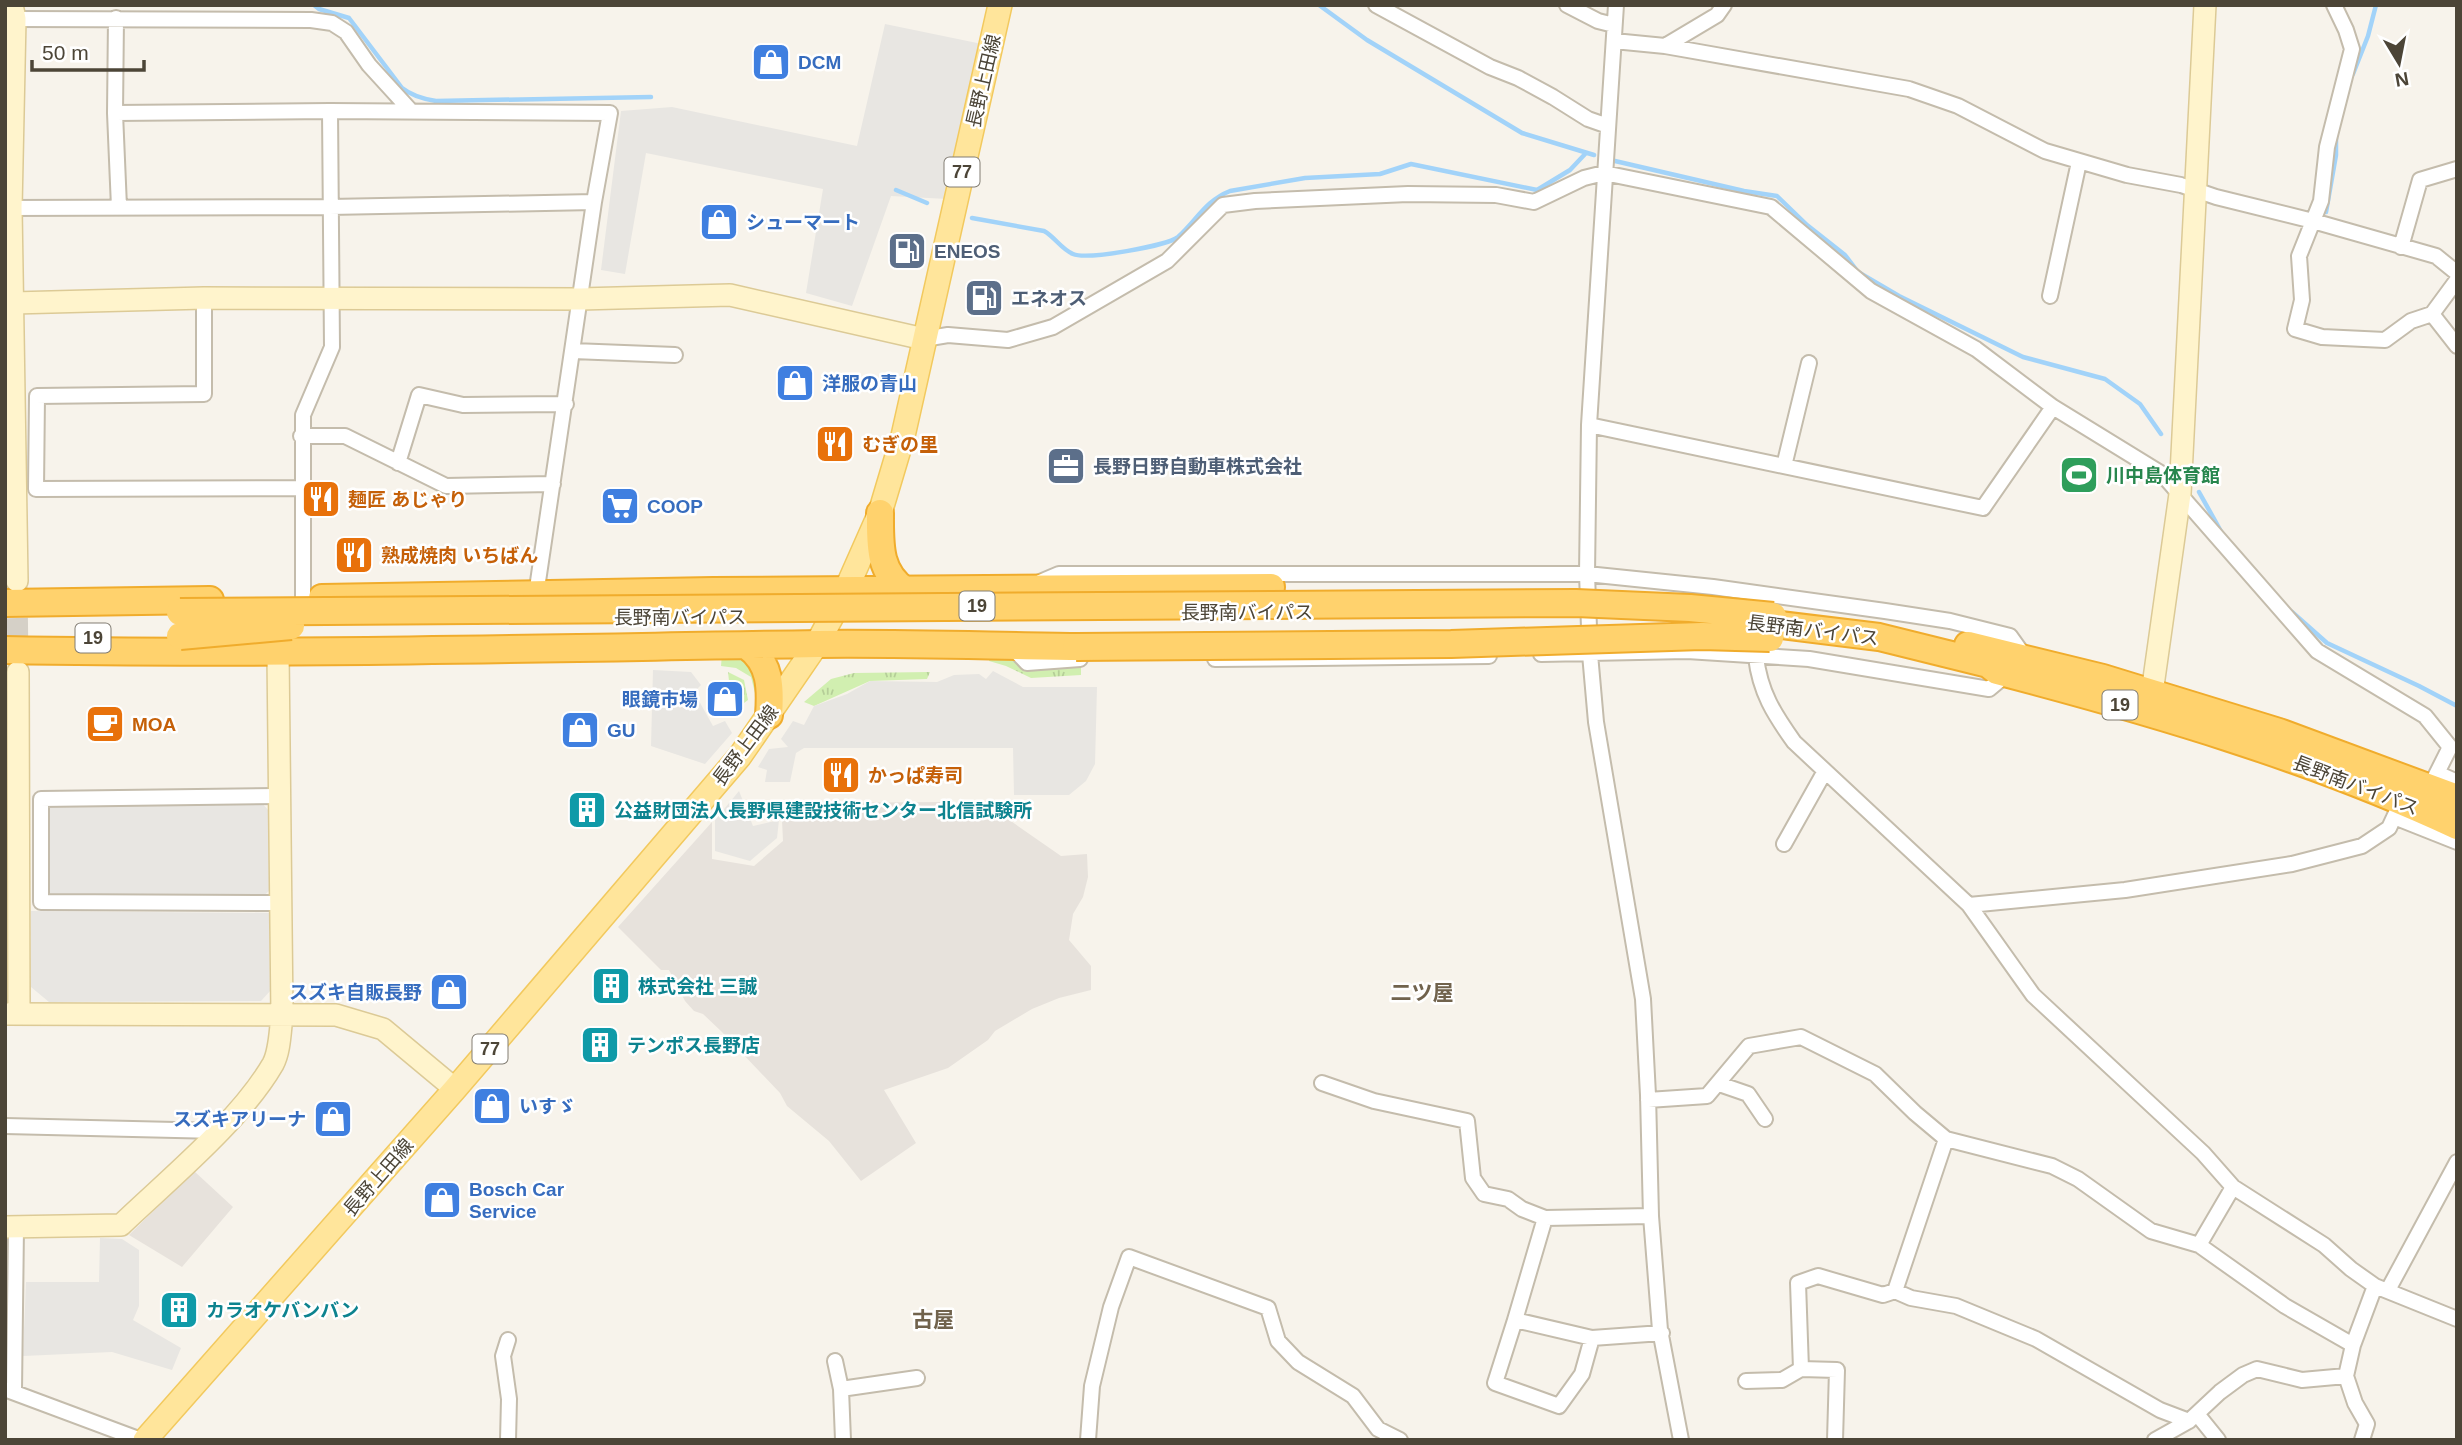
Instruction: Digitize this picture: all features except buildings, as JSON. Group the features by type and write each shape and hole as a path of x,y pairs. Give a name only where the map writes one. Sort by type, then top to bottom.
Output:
{"highway":[{"path":"880,513 881,554 884,565 891,579 906,591"},
{"name":"19","path":"11,592 303,599 1026,588 1404,588 1564,593 1678,602 1690,608"},
{"path":"981,645 968,632 965,604 970,597 995,589"},
{"name":"長野南バイパス","path":"5,615 180,624 1576,603 1690,608 1768,634"},
{"name":"長野南バイパス","path":"5,640 180,624 371,620 1349,611 1602,613 1690,617 1768,634 1905,642 2279,732 2434,780 2457,798"},
{"name":"19","path":"12,661 278,653 817,644 1076,647 1451,644 1768,634"},
{"path":"747,646 755,652 767,670 771,690 769,715"},
{"name":"長野南バイパス","path":"2149,702 2308,765 2398,809 2457,826"}],"main road":[{"name":"長野上田線","path":"143,1440 455,1089 740,756 817,644 845,592 880,513 903,436 1000,5"}],"street":[{"path":"1376,5 1490,67 1541,91 1588,119 1608,127"},
{"path":"1567,5 1598,21 1614,25"},
{"path":"1616,5 1589,425 1587,574 1590,654 1596,722 1643,999 1651,1216 1661,1333 1681,1440"},
{"path":"1665,46 1717,15 1724,5"},
{"path":"2149,702 2180,494 2205,5"},
{"path":"2334,5 2352,49 2327,147 2321,201 2299,256 2302,300 2295,330 2322,337 2385,340 2411,321 2432,314 2457,280"},
{"path":"11,592 13,303 8,208 13,12 116,18 311,20 332,23 346,32 369,65 411,111"},
{"path":"116,18 115,113 119,207"},
{"path":"1614,41 1665,46 1909,89 1958,106 2045,151 2079,162 2195,189 2436,256 2457,273"},
{"path":"303,599 303,415 332,347 330,111"},
{"path":"115,113 610,113 594,202 536,595"},
{"path":"2050,296 2079,162"},
{"path":"2401,247 2420,180 2457,169"},
{"path":"13,303 204,298 580,299 730,295 924,339 948,335 1008,340 1053,327 1167,261 1223,205 1408,194 1496,195 1534,202 1584,178 1604,173 1771,207 1871,291 1976,349 2053,407 2162,474 2317,651 2425,716 2450,747 2434,780 2457,782"},
{"path":"8,208 330,208 594,202"},
{"path":"204,298 204,394 37,396 36,489 302,488"},
{"path":"2432,314 2457,346"},
{"path":"573,351 675,355"},
{"path":"1784,466 1809,363"},
{"path":"398,463 419,396 463,405 566,404"},
{"path":"1589,425 1983,508 2053,407"},
{"path":"301,436 345,436 446,485 553,484"},
{"path":"1012,646 1027,663 1076,659 1391,658 1687,651 1768,634 1809,659 1989,689 2010,667 2010,636 1950,621 1713,587 1587,574 1059,574 1026,588"},
{"path":"1768,634 1759,680 1774,714 1794,742 1969,905 2033,995 2203,1153 2233,1186 2324,1245 2351,1269 2381,1288 2457,1319"},
{"path":"143,1440 10,1391 11,1227 121,1225 218,1131 252,1092 274,1061 282,1016 278,653"},
{"path":"12,661 12,1013 336,1015 383,1030 455,1089"},
{"path":"1784,844 1825,771"},
{"path":"279,796 41,799 40,902 280,903"},
{"path":"1969,905 2125,890 2292,864 2362,846 2389,828 2398,809 2457,842"},
{"path":"1648,1100 1707,1096 1749,1046 1801,1037 1875,1074 1946,1139 2052,1166 2078,1179 2151,1231 2199,1245 2285,1306 2353,1345"},
{"path":"1322,1083 1374,1101 1467,1121 1473,1178 1484,1194 1508,1199 1522,1209 1545,1218 1651,1216"},
{"path":"1719,1084 1748,1094 1765,1119"},
{"path":"5,1126 218,1131"},
{"path":"1895,1291 1946,1139"},
{"path":"2362,1440 2367,1424 2355,1403 2346,1376 2353,1345 2381,1288 2457,1162"},
{"path":"2199,1245 2233,1186"},
{"path":"1545,1218 1495,1383 1559,1406 1582,1374 1592,1338"},
{"path":"1088,1440 1092,1386 1111,1307 1129,1257 1268,1308 1278,1341 1298,1362 1353,1396 1378,1429 1400,1440"},
{"path":"1801,1369 1798,1283 1818,1276 1883,1295 1895,1291 1911,1298 1956,1306 2036,1339 2160,1410 2193,1418 2218,1440"},
{"path":"1515,1320 1592,1338 1661,1333"},
{"path":"508,1340 503,1356 509,1399 508,1440"},
{"path":"835,1361 841,1389 843,1440"},
{"path":"1746,1381 1782,1380 1801,1369 1837,1370 1835,1440"},
{"path":"2155,1440 2193,1418 2220,1392 2243,1375 2257,1369 2302,1380 2346,1376"},
{"path":"841,1389 917,1378"}],"shaded area":[{"path":"885,24 982,44 947,199 891,196 852,306 806,293 823,189 646,153 625,274 601,270 621,111 672,107 857,146"},
{"path":"653,670 691,672 701,685 694,692 713,726 725,721 732,733 705,764 651,746"},
{"path":"993,671 1023,687 1097,687 1095,764 1086,781 1069,795 1014,795 1013,748 804,748 796,753 790,782 765,782 767,770 758,767 769,749 788,747 781,739 793,721 804,725 814,706 847,694 870,681 937,682 954,675 979,674 986,679"},
{"path":"739,791 753,826 779,820 777,838 750,861 715,851 715,820"},
{"path":"261,802 269,811 269,891 261,898 51,896 46,892 46,810 53,803"},
{"path":"803,803 951,803 954,812 979,820 1005,817 1061,856 1087,854 1088,877 1083,897 1073,914 1069,940 1091,966 1091,990 1059,998 1032,1009 995,1031 988,1040 948,1068 884,1090 916,1143 861,1181 829,1141 787,1106 780,1093 722,1032 703,1014 694,1011 685,1001 669,970 661,970 618,927 712,822 712,859 754,866 783,841 782,820"},
{"path":"31,911 269,913 270,991 261,1001 49,1002 31,987"},
{"path":"194,1171 233,1207 182,1267 129,1235"},
{"path":"100,1238 122,1239 139,1250 139,1306 133,1320 181,1348 172,1370 112,1352 23,1356 26,1282 99,1282"}],"green space":[{"path":"989,651 1008,658 1027,670 1081,665 1081,675 1031,678 989,661"},
{"path":"722,654 741,658 751,668 756,683 757,701 751,677 736,668 721,666"},
{"path":"728,672 744,680 748,700 744,703 729,681"},
{"path":"930,672 927,679 870,681 814,706 804,702 831,679 854,673"}],"waterway":[{"path":"314,5 349,18 402,88 422,98 436,101 651,97"},
{"path":"1319,5 1367,40 1522,133 1594,155"},
{"path":"2353,74 2368,36 2376,5"},
{"path":"2326,212 2336,155 2336,137"},
{"path":"972,218 1044,231 1073,254 1109,254 1171,241 1208,205 1230,191 1305,178 1380,174 1411,164 1537,190 1570,170 1586,153"},
{"path":"1615,161 1777,196 1807,225 1845,255 1858,272 1899,296 2023,357 2105,379 2140,404 2161,434"},
{"path":"896,190 927,203"},
{"path":"2199,492 2223,535"},
{"path":"2292,612 2327,643 2457,706"}],"tunnel":[{"path":"17,587 18,663"}],"place":[{"name":"DCM","path":"771,62"},
{"name":"シューマート","path":"719,222"},
{"name":"ENEOS","path":"907,251"},
{"name":"エネオス","path":"984,298"},
{"name":"洋服の青山","path":"795,383"},
{"name":"むぎの里","path":"835,444"},
{"name":"長野日野自動車株式会社","path":"1066,466"},
{"name":"川中島体育館","path":"2079,475"},
{"name":"麺匠 あじゃり","path":"321,499"},
{"name":"COOP","path":"620,506"},
{"name":"熟成焼肉 いちばん","path":"354,555"},
{"name":"眼鏡市場","path":"725,699"},
{"name":"MOA","path":"105,724"},
{"name":"GU","path":"580,730"},
{"name":"かっぱ寿司","path":"841,775"},
{"name":"公益財団法人長野県建設技術センター北信試験所","path":"587,810"},
{"name":"株式会社 三誠","path":"611,986"},
{"name":"スズキ自販長野","path":"449,992"},
{"name":"テンポス長野店","path":"600,1045"},
{"name":"いすゞ","path":"492,1106"},
{"name":"スズキアリーナ","path":"333,1119"},
{"name":"Bosch Car Service","path":"442,1200"},
{"name":"カラオケバンバン","path":"179,1310"}],"district":[{"name":"二ツ屋","path":"1422,993"},
{"name":"古屋","path":"933,1320"}]}
